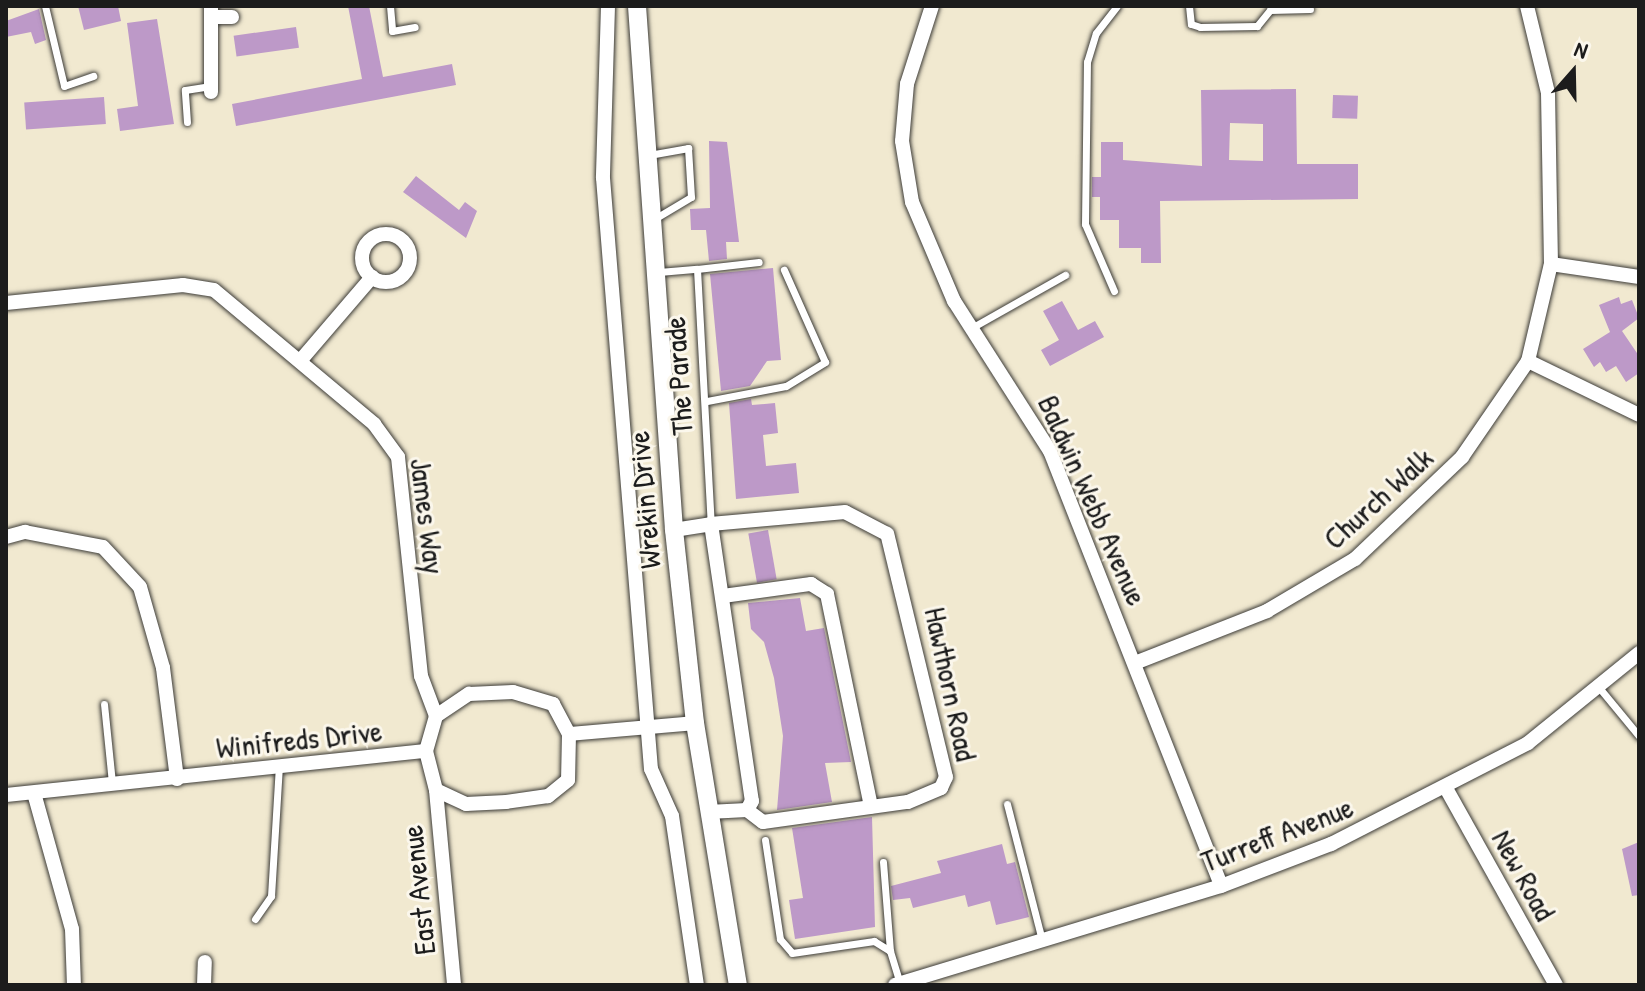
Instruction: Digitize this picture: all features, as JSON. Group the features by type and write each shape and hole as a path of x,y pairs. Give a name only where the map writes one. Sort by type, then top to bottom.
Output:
{"street":[{"name":"Wrekin Drive","path":"608,6 603,178 650,727 651,769 672,816 697,985"},
{"name":"Wrekin Drive","path":"637,6 649,223 674,530 695,723 738,985"},
{"name":"Baldwin Webb Avenue","path":"932,6 907,84 902,141 912,202 936,265 1050,451 1221,886"},
{"name":"Church Walk","path":"1135,663 1267,611 1355,559 1462,457 1528,361 1551,264 1548,93 1527,6"},
{"path":"211,89 212,11 232,17"},
{"path":"1551,264 1639,277"},
{"path":"300,361 372,277"},
{"name":"James Way","path":"6,303 198,285 231,302 374,424 398,457 421,676 436,716"},
{"path":"1528,361 1639,415"},
{"name":"Hawthorn Road","path":"708,812 747,810 763,822 871,807 930,795 946,777 887,534 845,512 711,524"},
{"path":"674,530 711,524"},
{"name":"The Parade","path":"711,524 752,801 747,810"},
{"name":"Winifreds Drive","path":"6,537 25,532 103,547 140,587 163,668 177,779"},
{"path":"723,596 811,584 827,594 871,807"},
{"name":"Turreff Avenue","path":"897,984 1221,886 1447,790 1601,690 1639,653"},
{"path":"436,716 469,694 513,692 553,704 569,734 568,780 548,796 466,804 436,790"},
{"name":"Winifreds Drive","path":"436,716 426,751 436,790"},
{"path":"569,734 695,723"},
{"name":"Winifreds Drive","path":"6,795 426,751"},
{"name":"East Avenue","path":"436,790 454,985"},
{"name":"New Road","path":"1447,790 1556,985"},
{"path":"34,793 72,929 74,985"},
{"path":"204,985 205,962"}],"lane":[{"path":"45,6 64,86 93,76"},
{"path":"390,6 392,31 415,27"},
{"path":"1114,291 1085,224 1087,62 1096,33 1117,6"},
{"path":"1189,6 1191,24 1200,27 1257,26 1270,10 1310,9"},
{"path":"187,122 185,90 211,89"},
{"path":"647,155 688,148 691,197 649,223"},
{"path":"653,273 759,262"},
{"name":"The Parade","path":"697,269 707,401 711,524"},
{"path":"707,401 786,386 825,362 784,270"},
{"path":"973,327 1065,275"},
{"path":"1601,690 1639,736"},
{"path":"104,704 112,786"},
{"path":"255,919 271,896 279,766"},
{"path":"1007,804 1042,942"},
{"path":"765,840 780,939 792,953 874,941 890,951"},
{"path":"883,862 890,951 897,984"}],"building":[{"path":"78,6 118,6 121,21 84,30"},
{"path":"348,6 369,6 383,77 452,64 456,85 236,126 232,104 362,79"},
{"path":"39,9 46,40 35,44 31,32 6,37 6,21"},
{"path":"157,19 174,124 120,131 117,109 138,106 127,23"},
{"path":"296,27 299,48 237,57 234,36"},
{"path":"1296,89 1297,164 1358,164 1358,199 1160,201 1161,263 1141,263 1141,248 1119,248 1119,220 1100,220 1100,197 1092,197 1092,177 1101,177 1101,142 1123,142 1123,160 1202,166 1201,90","holes":["1230,123 1263,124 1263,161 1229,160"]},
{"path":"1333,95 1358,96 1357,119 1332,118"},
{"path":"104,97 106,124 26,130 24,103"},
{"path":"709,141 727,142 739,242 726,242 727,259 709,261 706,230 691,230 690,209 710,208"},
{"path":"416,176 459,210 465,202 477,211 466,238 403,192"},
{"path":"773,268 781,360 767,361 750,386 721,391 710,274"},
{"path":"1619,297 1621,304 1632,300 1639,318 1622,331 1639,356 1639,373 1626,382 1616,366 1606,372 1600,362 1594,367 1583,349 1610,332 1599,305"},
{"path":"1062,301 1078,330 1095,321 1104,337 1050,366 1041,350 1059,340 1043,311"},
{"path":"751,399 752,405 775,403 778,433 763,435 766,466 796,463 799,493 736,499 729,403"},
{"path":"768,530 777,579 757,583 748,533"},
{"path":"800,598 806,631 824,628 851,762 825,763 832,802 777,810 783,736 774,678 764,642 751,629 748,603"},
{"path":"872,817 875,927 795,939 789,900 803,898 792,828"},
{"path":"1639,842 1639,895 1632,896 1622,849"},
{"path":"1002,844 1007,864 1015,862 1029,917 996,925 990,901 968,907 965,895 913,908 910,898 893,900 891,886 941,873 937,861"}]}
